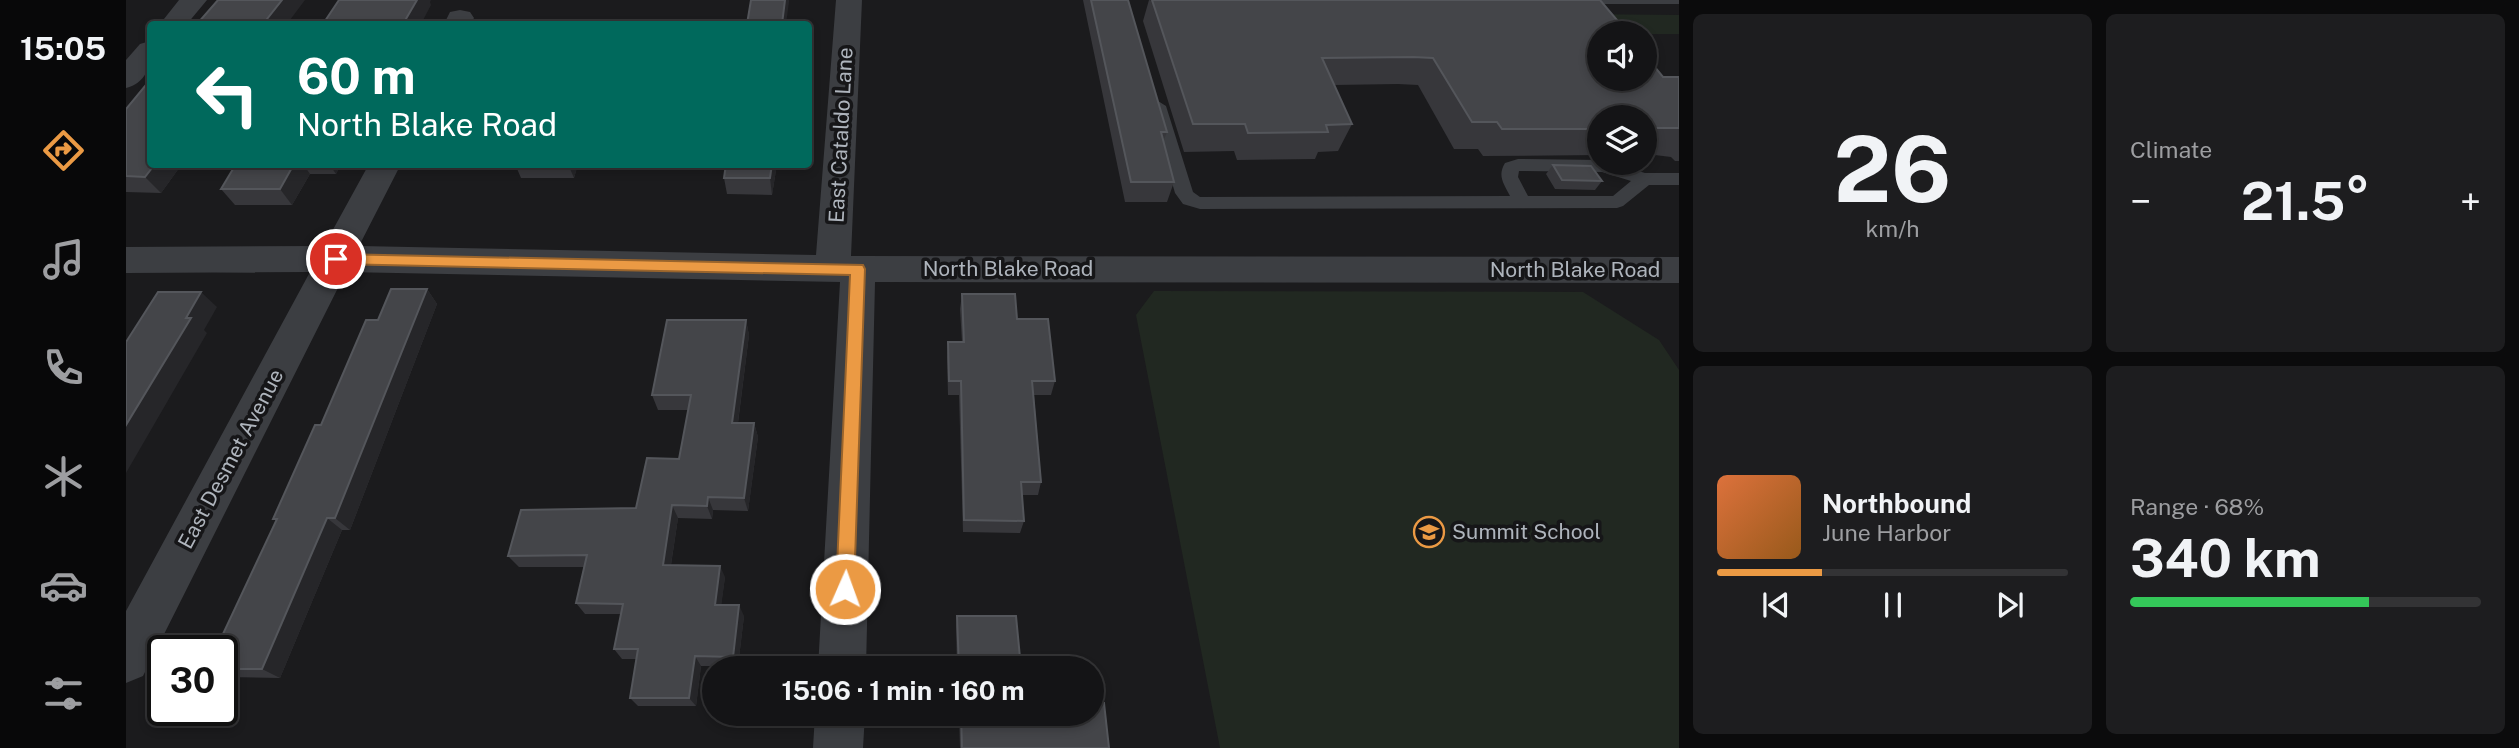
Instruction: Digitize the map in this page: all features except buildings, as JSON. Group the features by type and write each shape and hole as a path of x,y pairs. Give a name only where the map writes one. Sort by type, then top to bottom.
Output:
{"street":[{"path":"176,21 194,0"},
{"name":"East Cataldo Lane","path":"842,656 849,0"},
{"path":"126,79 147,54"},
{"path":"336,259 383,168"},
{"name":"North Blake Road","path":"126,260 336,259 845,269 1679,270"},
{"name":"East Desmet Avenue","path":"126,659 336,259"},
{"path":"838,748 839,726"}],"lane":[{"path":"1522,0 1679,0"},
{"path":"1154,90 1184,193 1189,200 1200,203 1617,202 1624,200 1646,179"},
{"path":"1523,203 1509,177 1511,167 1518,165 1603,166 1646,179 1679,179"}],"shaded area":[{"path":"1571,14 1679,15 1679,34 1657,34 1657,21 1587,21 1587,34"},
{"name":"Summit School","path":"1154,291 1583,292 1659,340 1679,370 1679,748 1220,748 1136,315"}],"place":[{"name":"Summit School","path":"1429,532"}],"route":[{"path":"336,259 858,269 845,589"}]}
